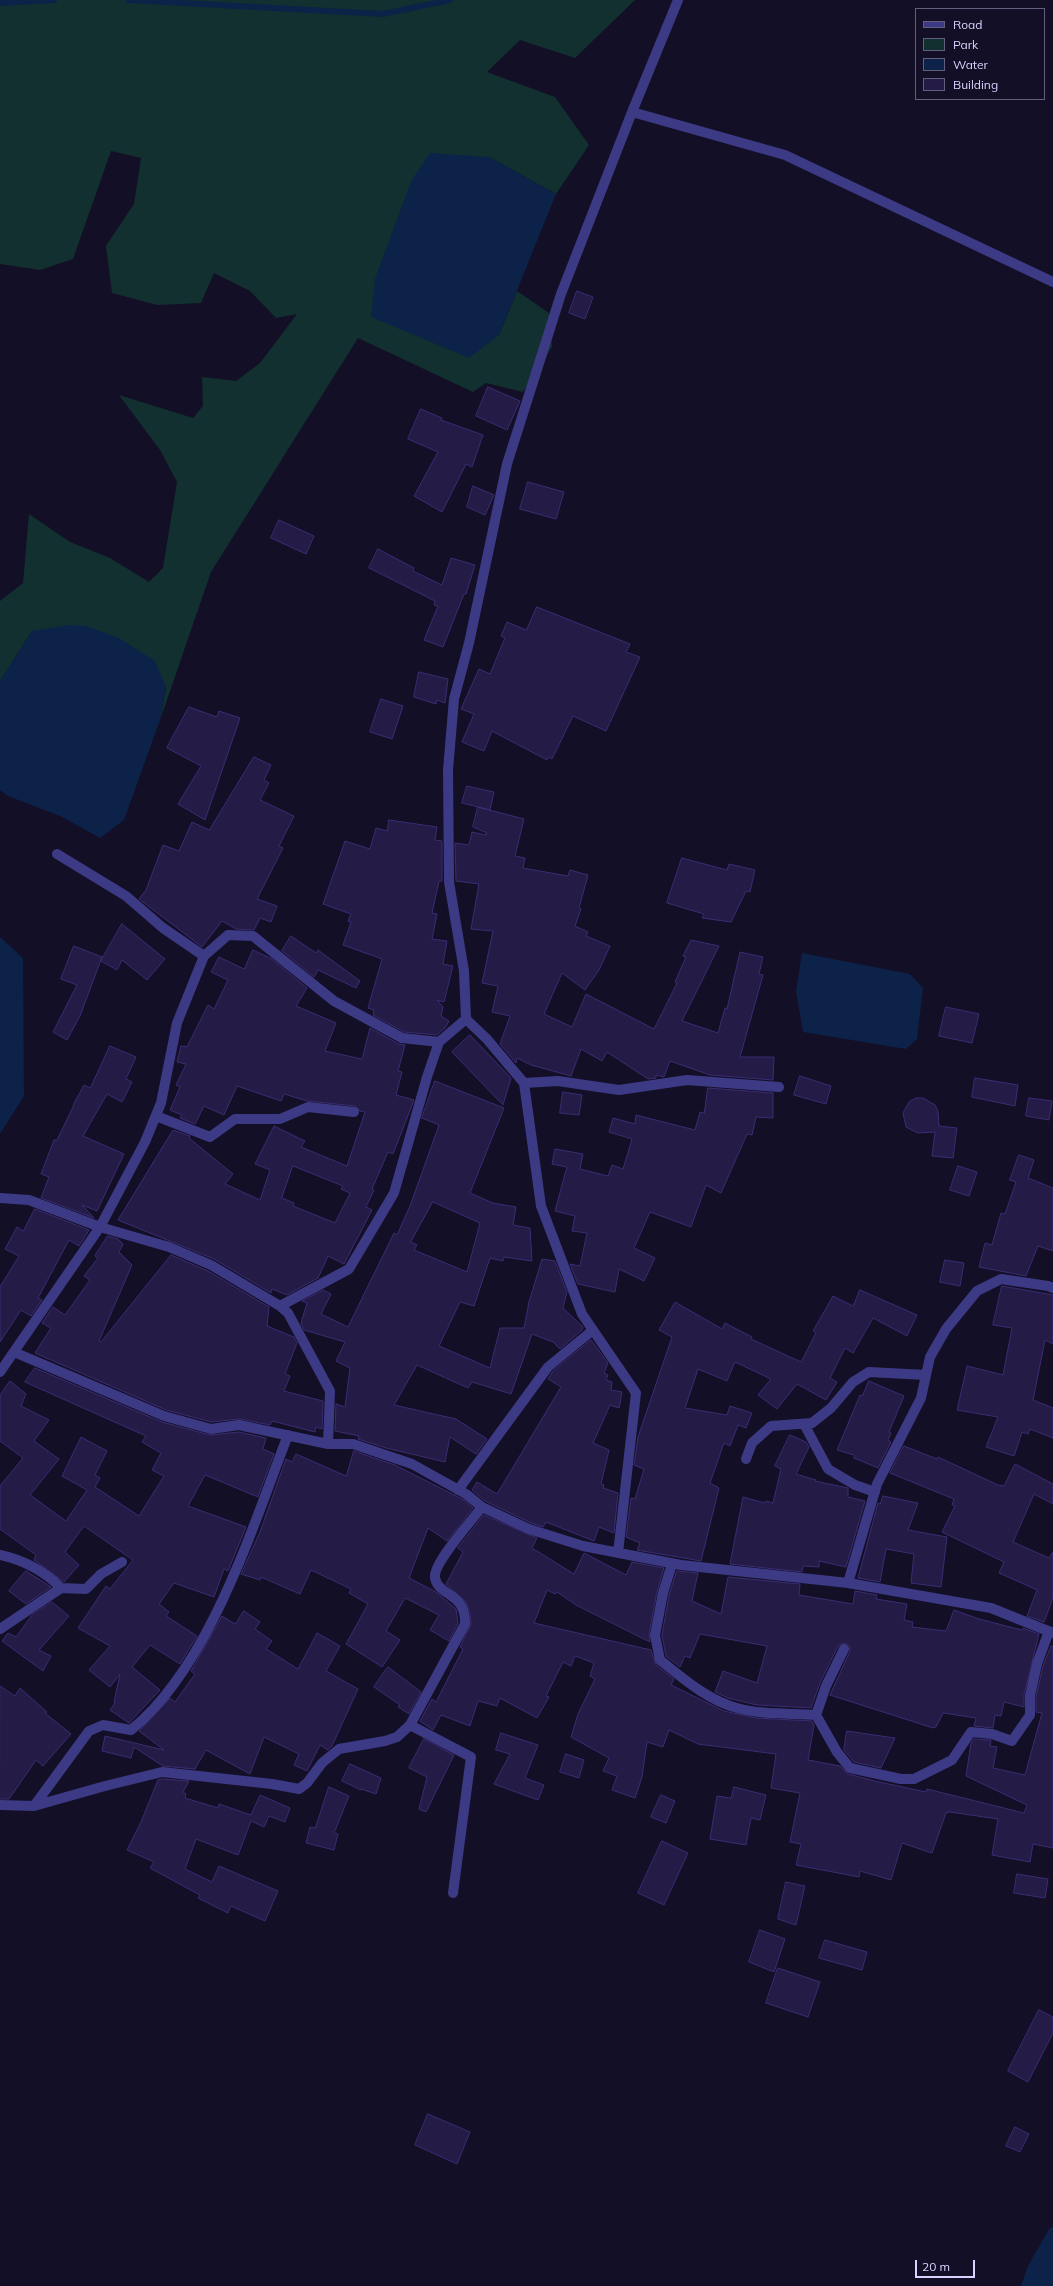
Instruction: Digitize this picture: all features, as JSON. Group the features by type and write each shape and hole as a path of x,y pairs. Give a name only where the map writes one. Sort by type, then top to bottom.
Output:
{"street":[{"path":"618,1553 636,1393 582,1314 541,1206 524,1083 486,1038 466,1019 464,971 449,882 448,770 454,699 469,643 507,464 561,294 632,112 678,0"},
{"path":"632,112 785,155 1053,282"},
{"path":"57,854 126,896 164,928 204,956"},
{"path":"0,1372 100,1227 145,1142 161,1103 177,1023 204,956 228,935 253,936 334,1001 402,1038 439,1042"},
{"path":"280,1306 348,1269 394,1193 427,1077 439,1042 466,1019"},
{"path":"524,1083 558,1081 619,1090 687,1080 779,1086"},
{"path":"156,1116 210,1137 235,1119 280,1119 308,1107 354,1112"},
{"path":"0,1198 29,1200 100,1227 141,1237 211,1265 280,1306 288,1313 330,1391 328,1444"},
{"path":"848,1583 875,1492 921,1398 930,1357 946,1329 977,1291 1001,1279 1053,1288"},
{"path":"458,1490 548,1367 593,1330"},
{"path":"14,1352 164,1416 211,1429 239,1425 328,1444 353,1444 405,1462 458,1490 482,1507 529,1529 583,1546 672,1564 848,1583 992,1608 1051,1632 1038,1664 1030,1696 1030,1715 1012,1740 992,1734 971,1732 952,1760 914,1780 901,1779 850,1768 837,1752 816,1715 826,1686 844,1648"},
{"path":"746,1459 752,1442 771,1426 812,1423 831,1408 853,1382 869,1372 926,1375"},
{"path":"804,1424 828,1469 855,1485 875,1492"},
{"path":"34,1806 89,1731 103,1726 131,1730 140,1723 183,1672 223,1600 288,1435"},
{"path":"0,1805 34,1806 104,1786 162,1772 272,1784 298,1790 307,1783 322,1763 339,1749 385,1741 397,1737 410,1725 465,1624 465,1617 459,1601 438,1583 435,1573 442,1560 482,1507"},
{"path":"0,1555 16,1558 48,1575 61,1588"},
{"path":"0,1629 61,1588 86,1589 101,1574 122,1562"},
{"path":"672,1564 663,1593 654,1635 660,1660 702,1693 736,1708 758,1712 816,1715"},
{"path":"410,1725 471,1757 453,1893"}],"green space":[{"path":"0,0 635,0 575,58 520,40 487,72 555,97 589,145 556,194 489,157 499,335 517,291 549,313 552,347 523,392 486,383 473,392 358,338 211,572 160,720 166,687 32,631 0,681 0,601 23,583 29,514 70,542 110,558 149,582 163,568 177,482 160,450 119,395 193,418 203,406 202,377 236,381 260,363 297,314 276,318 250,291 214,273 201,303 157,305 112,293 106,246 134,204 141,158 111,151 73,259 40,270 0,264"}],"water":[{"path":"430,153 489,157 556,194 499,335 469,358 371,317 375,279 411,181"},
{"path":"68,625 86,626 119,638 155,661 166,687 160,720 124,820 100,838 60,816 8,796 0,790 0,681 32,631"},
{"path":"0,937 23,958 24,1096 0,1134"},
{"path":"802,953 910,974 923,988 917,1039 906,1049 803,1032 796,991"},
{"path":"1053,2227 1053,2286 1021,2286 1028,2266 1049,2229"}],"building":[{"path":"577,291 593,297 585,319 569,313"},
{"path":"488,387 520,401 507,430 476,416"},
{"path":"421,409 442,418 441,420 483,435 472,467 466,464 442,512 414,496 438,452 408,439"},
{"path":"528,482 564,492 556,519 520,509"},
{"path":"473,486 494,495 485,515 467,507"},
{"path":"279,520 314,536 306,554 271,538"},
{"path":"378,549 414,568 413,571 442,585 451,558 475,565 466,594 464,594 443,647 424,640 438,606 434,605 435,601 369,568"},
{"path":"537,607 630,644 626,652 640,657 606,731 573,716 552,759 548,757 547,760 492,731 484,751 462,742 474,714 461,709 479,669 490,674 505,638 501,636 507,622 526,630"},
{"path":"419,672 448,679 445,703 437,700 436,704 414,697"},
{"path":"381,699 403,706 392,739 370,732"},
{"path":"189,707 217,717 219,711 240,718 205,820 178,804 201,766 167,748"},
{"path":"254,757 271,765 264,780 269,783 260,800 294,816 279,846 283,848 257,899 277,906 271,922 260,918 254,930 236,929 222,921 202,947 139,899 146,890 163,845 179,851 192,822 209,830"},
{"path":"467,786 494,792 490,810 462,803"},
{"path":"478,807 524,819 515,856 525,858 523,868 568,876 570,870 588,875 579,908 581,909 575,926 588,932 586,936 610,946 599,970 585,990 562,973 544,1014 572,1027 586,994 654,1029 677,983 675,982 686,957 683,956 691,940 719,946 682,1021 718,1033 725,1008 727,1009 740,952 763,957 759,974 763,975 740,1057 774,1057 773,1080 710,1075 670,1061 664,1077 656,1075 656,1078 648,1079 607,1052 602,1061 581,1049 571,1076 531,1065 517,1058 516,1063 500,1044 510,1016 492,1012 498,986 482,983 493,931 471,929 479,884 456,881 455,843 469,845 472,832 486,835 487,833 473,827"},
{"path":"389,820 437,827 435,840 442,841 442,881 439,881 432,913 437,914 432,939 447,941 443,964 453,966 444,1002 437,1000 443,1007 441,1016 449,1021 445,1028 437,1035 404,1032 373,1015 374,1010 368,1008 382,959 343,945 351,922 348,921 351,914 323,904 345,841 370,849 376,828 387,831"},
{"path":"682,858 727,870 729,864 755,870 750,892 746,891 731,922 702,918 704,914 667,903"},
{"path":"122,924 165,959 147,980 122,960 117,970 101,961"},
{"path":"291,936 316,953 318,950 360,981 356,988 318,970 314,977 282,951"},
{"path":"74,946 102,957 80,1016 67,1040 53,1032 77,985 61,979"},
{"path":"253,950 272,959 307,988 296,1006 336,1023 325,1051 362,1059 370,1028 399,1044 405,1045 398,1071 402,1072 396,1095 414,1100 393,1154 388,1152 372,1189 374,1190 366,1207 372,1210 344,1264 328,1256 318,1278 287,1295 272,1289 271,1293 214,1259 118,1220 173,1130 190,1136 189,1138 233,1174 225,1184 260,1200 270,1170 255,1164 274,1126 305,1141 301,1147 347,1166 365,1112 360,1111 355,1106 307,1101 284,1094 281,1101 237,1086 224,1115 204,1106 195,1124 180,1118 182,1115 170,1110 180,1087 176,1085 186,1064 177,1062 181,1046 187,1047 208,1005 214,1009 228,980 211,972 219,957 244,969","holes":["293,1166 343,1186 341,1189 350,1193 335,1223 293,1206 294,1203 282,1198"]},
{"path":"946,1007 979,1014 972,1043 939,1036"},
{"path":"470,1035 511,1078 503,1105 452,1052"},
{"path":"110,1046 136,1057 126,1079 132,1082 122,1102 107,1094 83,1136 124,1154 97,1211 82,1205 94,1218 41,1198 49,1177 41,1174 54,1140 57,1140 84,1085 90,1088"},
{"path":"800,1076 831,1086 826,1104 794,1095"},
{"path":"975,1078 1018,1085 1015,1106 972,1097"},
{"path":"435,1081 504,1108 470,1193 493,1203 516,1207 513,1225 530,1228 532,1261 504,1257 503,1261 490,1258 474,1306 460,1302 439,1346 490,1368 500,1328 524,1328 529,1302 542,1259 555,1261 567,1292 563,1308 583,1327 582,1330 560,1349 553,1342 532,1334 511,1394 472,1382 468,1388 417,1365 394,1405 456,1419 487,1439 476,1454 450,1437 445,1462 386,1448 358,1439 359,1436 335,1431 336,1404 345,1407 350,1368 336,1361 345,1342 304,1330 301,1323 307,1303 302,1301 323,1290 331,1294 321,1314 348,1327 394,1233 397,1235 410,1206 439,1125 422,1118","holes":["433,1202 480,1223 467,1272 414,1250 417,1245 411,1242"]},
{"path":"708,1088 773,1093 773,1118 756,1117 752,1135 747,1134 721,1193 706,1185 691,1227 650,1212 634,1248 655,1258 644,1281 619,1269 615,1292 578,1284 570,1264 580,1266 587,1233 572,1231 575,1216 555,1211 567,1167 552,1164 555,1149 583,1154 580,1169 608,1176 612,1165 623,1169 632,1139 609,1132 613,1118 635,1124 636,1115 695,1130 700,1112 704,1113"},
{"path":"563,1092 582,1095 579,1115 560,1113"},
{"path":"916,1098 923,1098 935,1105 938,1111 939,1126 957,1128 953,1158 932,1156 935,1132 918,1133 906,1127 903,1113 909,1102"},
{"path":"1029,1098 1052,1101 1049,1120 1026,1116"},
{"path":"1019,1155 1034,1160 1028,1178 1053,1188 1053,1251 1038,1246 1026,1276 979,1267 985,1243 992,1245 1001,1213 1005,1214 1016,1182 1010,1180"},
{"path":"958,1166 977,1172 969,1196 950,1190"},
{"path":"35,1209 89,1230 79,1246 69,1240 38,1298 42,1300 31,1316 21,1310 0,1342 0,1287 19,1256 5,1249 17,1227 23,1231"},
{"path":"108,1236 118,1239 123,1244 119,1252 132,1265 99,1341 101,1342 171,1255 208,1271 269,1307 267,1326 294,1337 297,1343 285,1374 290,1376 284,1391 323,1401 322,1429 316,1427 315,1432 272,1421 270,1425 240,1419 211,1422 166,1410 35,1353 51,1328 42,1323 53,1307 65,1315 90,1280 84,1276 98,1258 95,1256"},
{"path":"945,1260 964,1263 960,1286 940,1282"},
{"path":"1002,1286 1053,1295 1053,1344 1045,1340 1033,1400 1053,1408 1053,1438 1030,1429 1028,1434 1022,1432 1014,1456 986,1447 998,1417 957,1410 967,1366 1003,1375 1012,1328 993,1325"},
{"path":"860,1290 917,1315 907,1336 873,1318 853,1353 845,1348 830,1378 837,1382 826,1400 797,1384 777,1409 758,1395 771,1379 735,1362 727,1381 698,1369 685,1408 727,1415 730,1406 752,1413 746,1428 738,1425 730,1446 724,1443 710,1483 719,1488 701,1561 637,1550 640,1543 626,1537 631,1498 635,1499 644,1469 634,1465 638,1437 672,1337 659,1330 675,1302 722,1329 725,1323 752,1337 751,1339 801,1362 816,1333 813,1331 833,1296 853,1306"},
{"path":"591,1340 608,1363 604,1373 608,1375 606,1380 612,1382 611,1390 622,1392 619,1408 610,1405 593,1443 609,1450 601,1484 604,1485 603,1488 618,1493 614,1533 599,1527 594,1541 546,1522 543,1527 531,1523 485,1501 472,1490 477,1482 497,1494 561,1387 548,1379 553,1371"},
{"path":"35,1368 162,1422 210,1435 239,1432 266,1438 263,1449 274,1454 258,1497 205,1475 188,1506 246,1527 228,1571 224,1569 214,1597 174,1583 159,1604 169,1612 166,1616 197,1636 180,1664 150,1645 132,1667 160,1690 129,1723 110,1710 115,1703 120,1674 110,1687 89,1670 110,1646 78,1628 106,1586 110,1589 133,1560 84,1526 65,1552 79,1565 64,1582 34,1560 36,1555 0,1529 0,1486 23,1458 0,1441 0,1395 10,1381 26,1394 21,1406 49,1420 34,1441 59,1459 30,1495 66,1521 87,1490 62,1476 81,1437 107,1451 95,1475 100,1478 95,1487 139,1516 164,1476 152,1470 161,1453 142,1442 146,1436 25,1382"},
{"path":"869,1381 904,1396 889,1432 891,1433 888,1440 891,1442 878,1468 854,1458 854,1455 837,1450 860,1395 862,1396"},
{"path":"790,1435 806,1442 809,1447 796,1474 816,1480 815,1481 848,1488 848,1497 865,1501 846,1567 819,1561 819,1567 803,1566 802,1572 730,1564 743,1497 765,1503 766,1501 773,1503 781,1469 775,1466"},
{"path":"904,1446 937,1459 938,1457 998,1485 1004,1486 1015,1464 1053,1484 1053,1504 1034,1494 1013,1542 1049,1558 1053,1552 1053,1598 1044,1622 1027,1616 1037,1590 999,1573 1004,1562 942,1532 955,1506 952,1505 954,1499 890,1473"},
{"path":"354,1451 395,1465 464,1500 473,1508 447,1541 428,1528 409,1578 436,1592 456,1609 458,1623 449,1641 430,1630 439,1615 405,1598 386,1631 400,1640 382,1667 346,1644 368,1604 349,1593 351,1589 311,1570 300,1594 261,1577 260,1580 241,1574 260,1532 286,1459 292,1462 296,1454 346,1476"},
{"path":"883,1496 918,1503 908,1530 947,1537 941,1587 911,1583 914,1554 886,1549 880,1582 858,1578 878,1503 880,1504"},
{"path":"484,1515 537,1538 532,1548 574,1574 584,1553 626,1575 632,1562 664,1568 657,1592 649,1634 650,1642 576,1605 557,1592 555,1594 547,1590 534,1623 651,1650 656,1665 674,1679 671,1685 724,1711 756,1718 812,1721 814,1725 808,1760 840,1766 848,1774 875,1781 926,1792 927,1789 1024,1813 1027,1805 966,1776 971,1743 974,1739 991,1740 990,1746 997,1747 993,1768 1025,1775 1042,1713 1036,1712 1036,1697 1043,1666 1051,1646 1053,1646 1053,1848 1033,1844 1030,1862 992,1855 998,1819 950,1812 946,1813 932,1853 902,1843 891,1880 860,1871 859,1877 796,1865 801,1844 790,1842 800,1793 771,1788 776,1754 698,1744 669,1730 663,1747 647,1742 642,1777 635,1798 612,1790 617,1776 603,1771 609,1758 571,1737 578,1714 595,1679 590,1676 594,1663 575,1656 571,1666 563,1662 546,1696 549,1697 537,1718 500,1698 497,1706 478,1701 470,1726 441,1715 433,1730 420,1721 432,1699 436,1702 463,1649 460,1647 471,1624 470,1612 466,1602 446,1584 463,1552 458,1548"},
{"path":"26,1571 51,1587 26,1604 9,1591"},
{"path":"677,1571 698,1573 692,1601 721,1614 728,1577 800,1584 799,1595 853,1604 855,1591 877,1595 876,1599 907,1604 904,1620 913,1622 912,1627 946,1631 954,1610 979,1619 1022,1630 1023,1628 1039,1634 1024,1695 1024,1707 1004,1702 1001,1716 995,1715 993,1728 974,1726 976,1718 943,1713 936,1727 933,1728 830,1695 850,1651 849,1645 844,1643 838,1646 820,1683 811,1708 757,1705 728,1698 715,1692 723,1671 757,1683 767,1646 700,1634 690,1658 685,1656 680,1667 666,1656 662,1635 669,1595"},
{"path":"52,1602 69,1616 39,1650 51,1656 43,1671 2,1641 8,1633 16,1637 32,1615"},
{"path":"244,1611 260,1622 255,1629 272,1641 266,1649 298,1669 317,1633 340,1646 326,1671 358,1689 332,1746 328,1750 320,1745 307,1771 294,1765 299,1754 264,1737 250,1774 206,1750 195,1769 163,1766 134,1747 131,1758 102,1751 105,1736 164,1750 139,1731 170,1698 175,1702 195,1674 191,1671 222,1616 235,1624"},
{"path":"388,1667 421,1692 409,1714 398,1707 400,1705 374,1687"},
{"path":"0,1686 15,1696 20,1688 47,1712 45,1713 71,1734 43,1766 36,1760 9,1799 0,1799"},
{"path":"847,1731 895,1738 881,1768 854,1762 844,1750"},
{"path":"501,1733 538,1745 525,1778 544,1785 538,1800 494,1784 510,1754 496,1750"},
{"path":"424,1739 454,1755 426,1812 419,1809 427,1777 409,1768"},
{"path":"566,1754 584,1760 579,1778 560,1772"},
{"path":"350,1764 381,1778 376,1794 361,1790 342,1781"},
{"path":"158,1780 189,1781 183,1792 186,1794 185,1798 218,1808 219,1804 251,1815 260,1795 290,1808 285,1822 269,1816 264,1827 251,1821 238,1855 196,1839 185,1869 212,1882 219,1866 278,1891 265,1921 231,1906 228,1913 198,1898 200,1895 150,1868 154,1862 127,1850 141,1822"},
{"path":"329,1787 349,1796 334,1833 338,1834 334,1850 306,1843 310,1827 315,1828"},
{"path":"734,1787 766,1795 760,1820 751,1818 746,1845 710,1839 717,1796 731,1798"},
{"path":"661,1795 675,1801 666,1823 651,1817"},
{"path":"662,1841 688,1853 664,1905 638,1893"},
{"path":"1017,1874 1048,1879 1045,1898 1014,1893"},
{"path":"786,1882 805,1886 796,1925 778,1919"},
{"path":"760,1930 785,1939 774,1972 749,1962"},
{"path":"825,1940 867,1952 862,1970 819,1958"},
{"path":"778,1968 820,1982 808,2017 766,2003"},
{"path":"1039,2010 1053,2017 1053,2033 1028,2082 1008,2071"},
{"path":"428,2114 470,2132 457,2164 415,2145"},
{"path":"1015,2127 1029,2134 1020,2152 1006,2146"}],"waterway":[{"path":"0,3 54,0"},
{"path":"129,0 383,14 450,0"}]}
